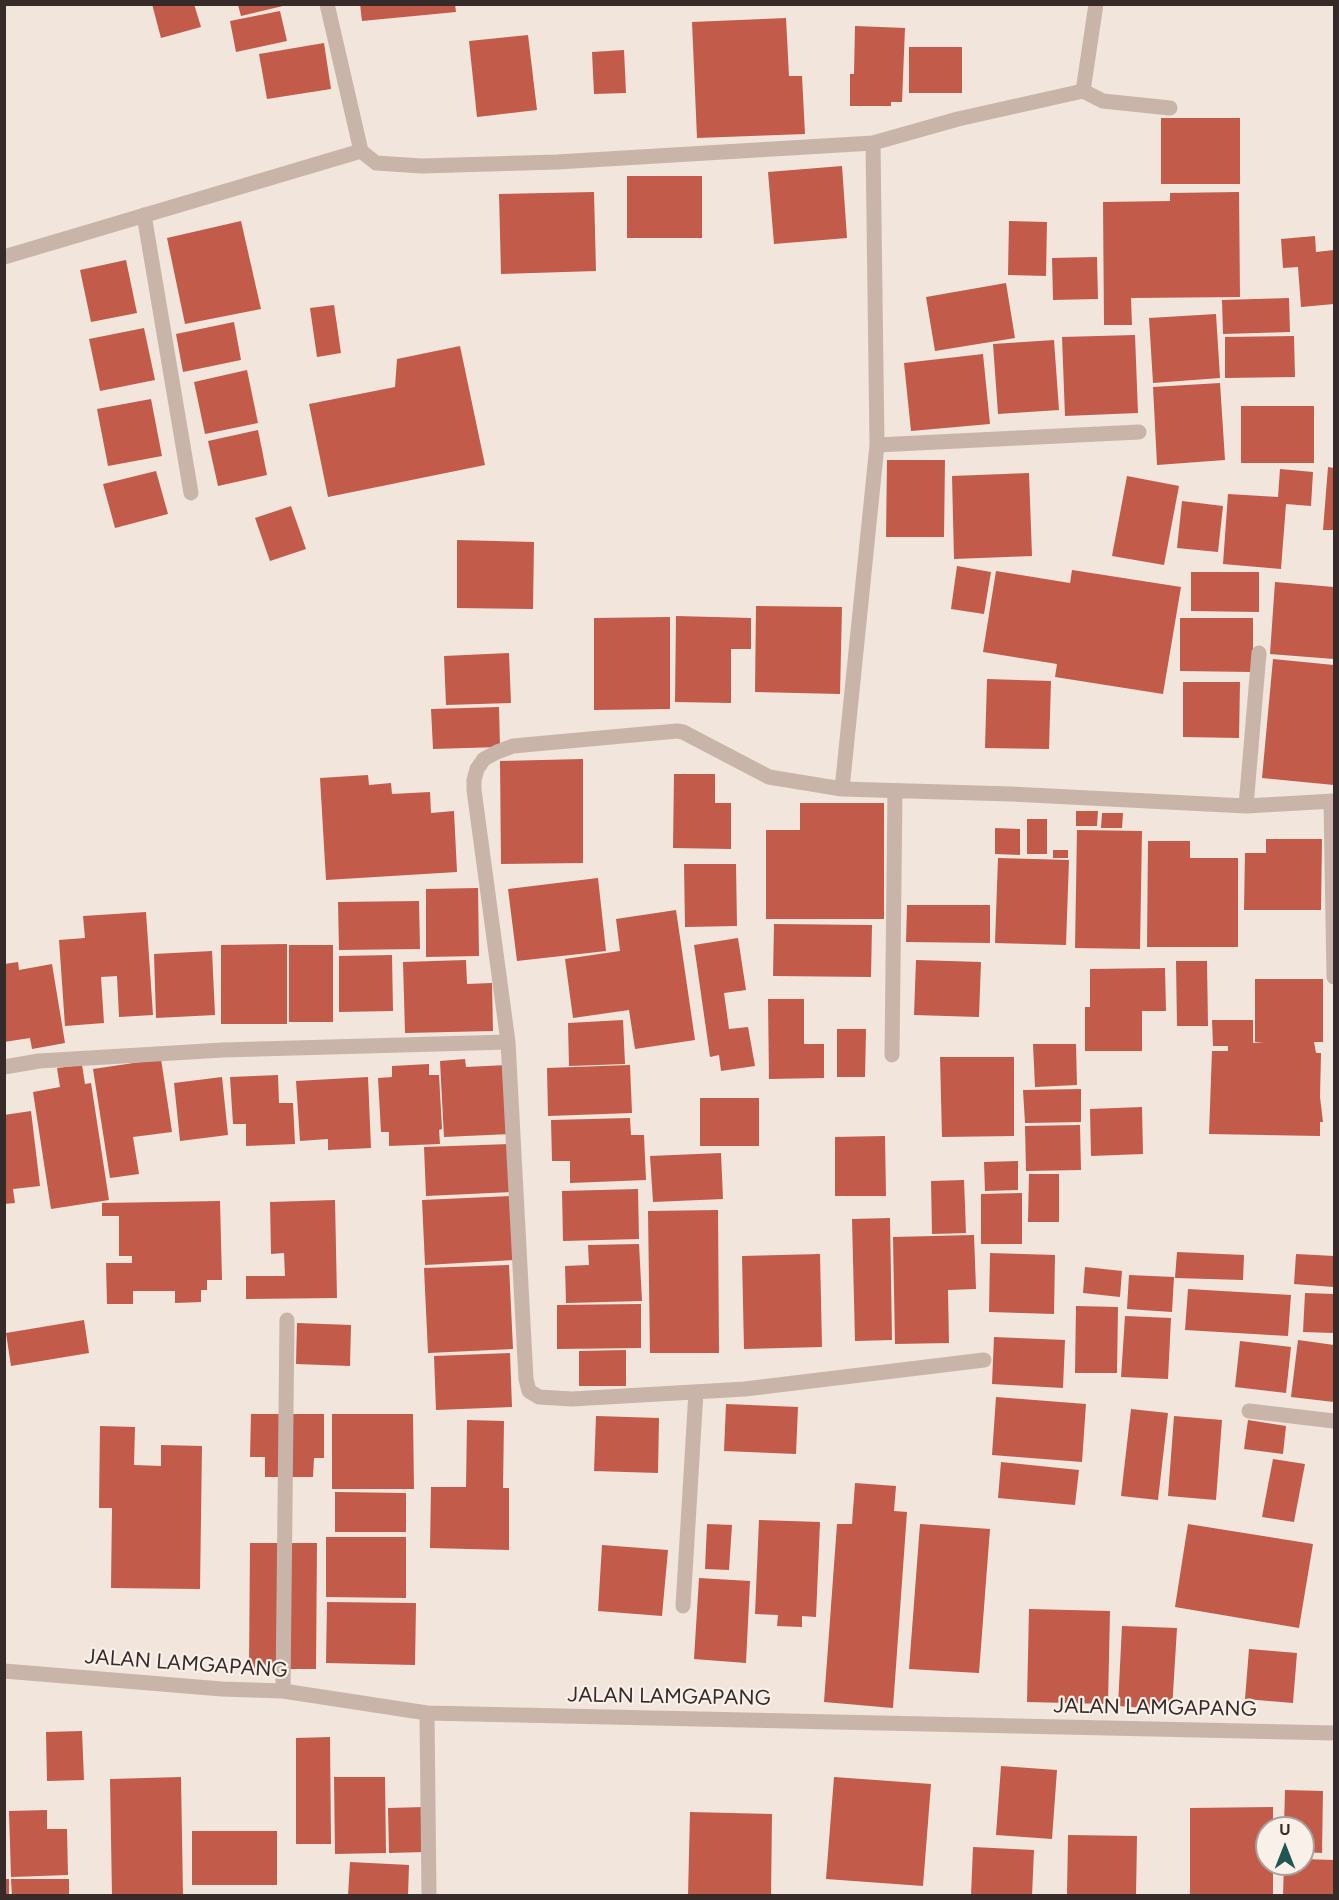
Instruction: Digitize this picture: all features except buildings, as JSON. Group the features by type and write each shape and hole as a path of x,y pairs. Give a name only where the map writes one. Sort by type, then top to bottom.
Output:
{"street":[{"path":"327,4 361,151 376,163 422,166 557,162 873,142 958,119 1083,91 1103,101 1170,108"},
{"path":"1083,91 1096,4"},
{"path":"842,789 877,445 873,142"},
{"path":"4,257 361,151"},
{"path":"144,215 191,493"},
{"path":"877,445 1139,432"},
{"path":"1246,806 1260,653"},
{"path":"984,1360 745,1389 572,1399 539,1397 529,1391 508,1042 474,790 475,775 484,759 513,746 677,730 769,777 842,789 1011,794 1246,806 1333,801"},
{"path":"892,1055 895,791"},
{"path":"1333,801 1335,876"},
{"path":"1333,801 1335,977"},
{"path":"4,1067 39,1061 223,1050 508,1042"},
{"path":"283,1691 287,1320"},
{"path":"683,1606 696,1392"},
{"path":"1249,1411 1335,1420"},
{"name":"JALAN LAMGAPANG","path":"4,1671 222,1689 283,1691 427,1713 1335,1733"},
{"path":"427,1713 429,1896"}]}
